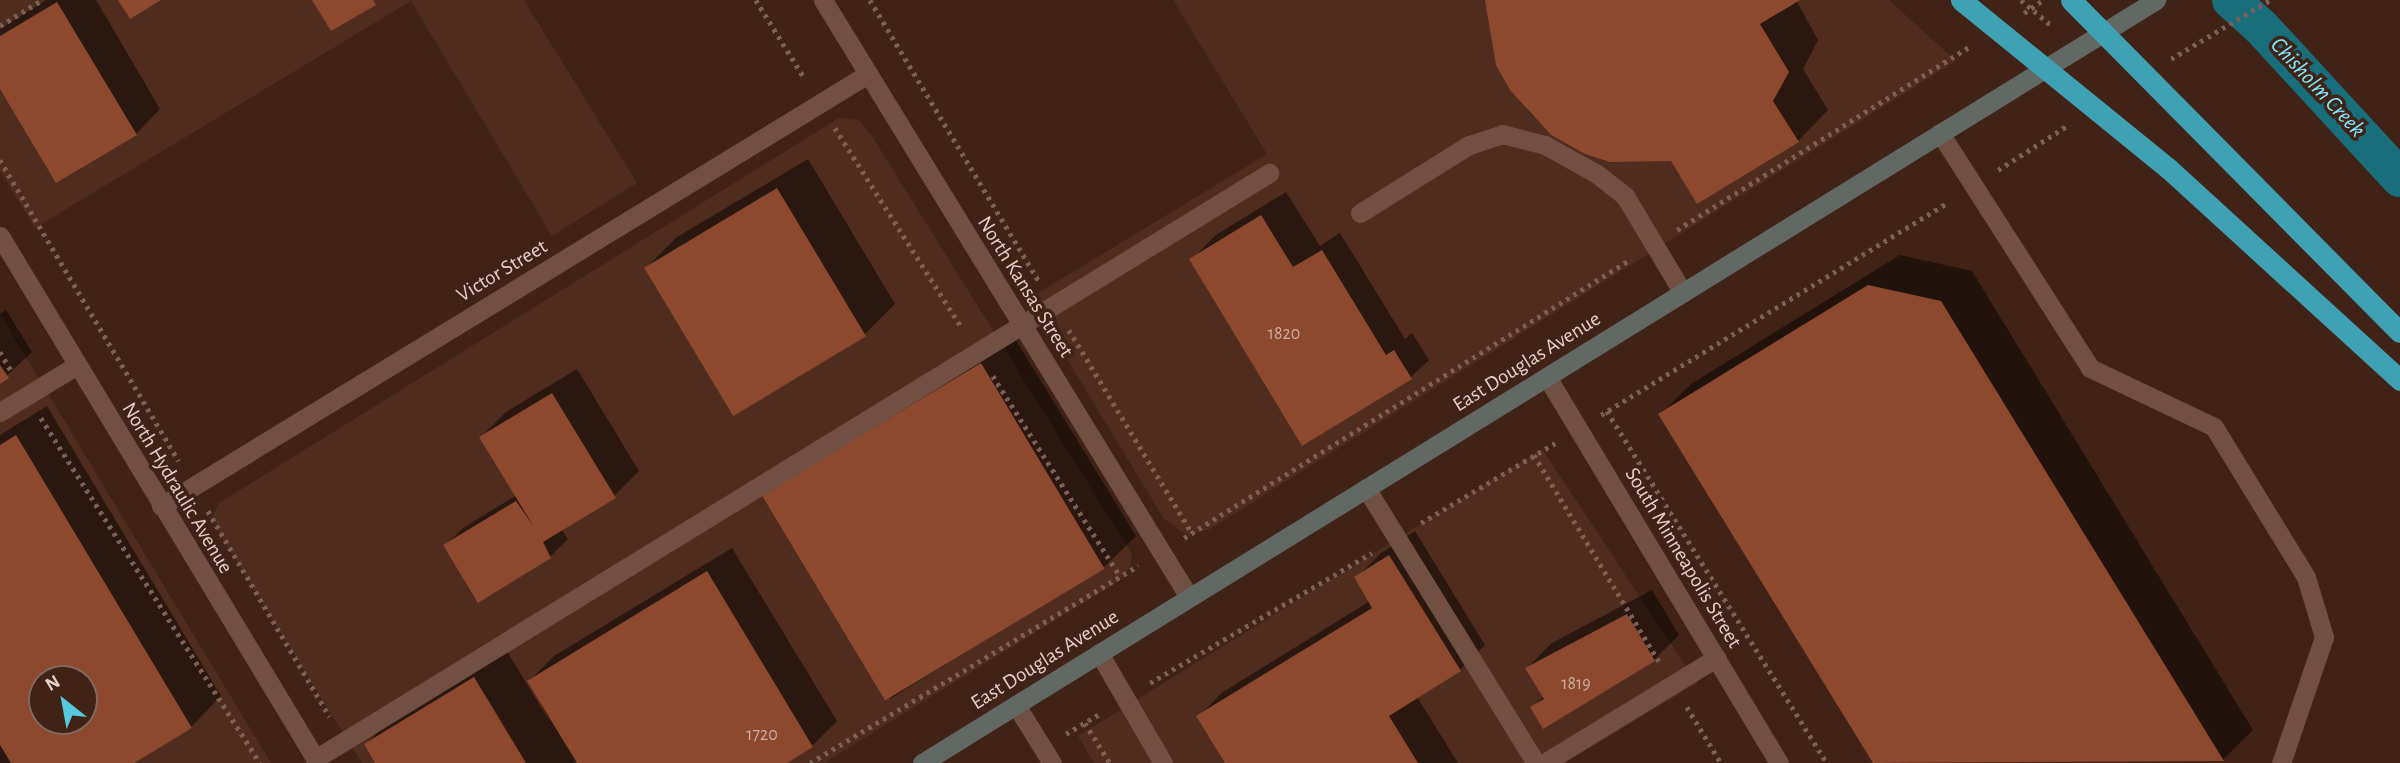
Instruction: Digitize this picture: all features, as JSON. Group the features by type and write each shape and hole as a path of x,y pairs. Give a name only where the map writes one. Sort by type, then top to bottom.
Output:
{"highway":[{"path":"1961,0 2169,169 2400,380"},
{"path":"2071,0 2400,332"}],"main road":[{"name":"East Douglas Avenue","path":"922,763 2156,0"}],"street":[{"name":"North Kansas Street","path":"823,0 1189,597"},
{"name":"Victor Street","path":"161,506 868,74"},
{"path":"1360,212 1469,145 1502,134 1545,145 1597,174 1625,196 1683,293"},
{"path":"1940,134 2090,368 2214,427 2306,577 2325,637 2281,763"},
{"path":"316,761 1269,173"},
{"name":"North Hydraulic Avenue","path":"0,236 316,761"},
{"path":"0,412 77,365"},
{"name":"South Minneapolis Street","path":"1547,377 1779,763"},
{"path":"1366,488 1536,763"},
{"path":"1099,653 1163,763"},
{"path":"1544,763 1716,658"},
{"path":"1016,705 1052,763"}],"path":[{"path":"0,26 42,0"},
{"path":"756,0 1120,576"},
{"path":"870,0 1192,533"},
{"path":"2019,16 2044,0"},
{"path":"2160,65 2270,0"},
{"path":"810,763 1192,533 1984,37"},
{"path":"0,352 260,763"},
{"path":"1607,411 1827,763"},
{"path":"1534,455 1721,763"},
{"path":"1085,723 1110,763"}],"shaded area":[{"path":"0,0 524,0 637,183 552,236 411,1 35,228 0,171"},
{"path":"1173,0 1889,0 1956,61 1210,529 1188,536 1164,519 1030,298 1267,154"},
{"path":"839,118 859,120 872,136 1132,554 1130,568 1119,581 824,763 362,763 217,530 213,516 219,503"},
{"path":"0,314 271,763 0,763"},
{"path":"1542,449 1697,683 1565,763 1094,763 1078,736"}],"building":[{"path":"118,0 161,0 130,19"},
{"path":"312,0 373,0 376,5 331,31"},
{"path":"1485,0 1800,0 1760,24 1789,72 1773,101 1799,142 1697,204 1671,161 1610,162 1585,154 1551,135 1510,90 1496,65"},
{"path":"57,2 137,135 56,183 0,89 0,36"},
{"path":"777,188 866,336 733,416 644,268"},
{"path":"1261,215 1293,267 1322,250 1386,355 1394,350 1412,379 1302,446 1189,259"},
{"path":"1868,285 1941,301 2224,761 1873,763 1658,414"},
{"path":"981,363 1105,569 885,701 762,495"},
{"path":"0,365 9,378 0,384"},
{"path":"552,393 616,498 543,542 551,558 478,603 443,545 516,501 534,527 479,437"},
{"path":"16,435 192,728 134,763 11,763 0,745 0,445"},
{"path":"1389,555 1461,671 1389,716 1418,763 1225,763 1196,716 1372,608 1354,577"},
{"path":"707,571 813,747 787,763 577,763 527,681"},
{"path":"1627,614 1655,661 1543,729 1530,707 1544,699 1525,668"},
{"path":"474,677 526,763 375,763 364,744"}],"waterway":[{"name":"Chisholm Creek","path":"2231,0 2261,27 2400,178"}]}
